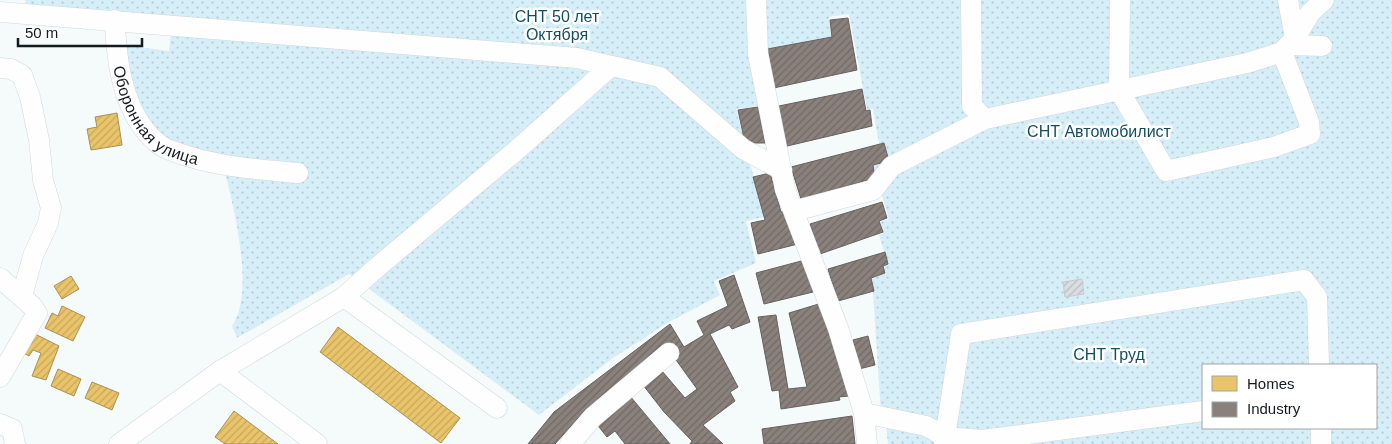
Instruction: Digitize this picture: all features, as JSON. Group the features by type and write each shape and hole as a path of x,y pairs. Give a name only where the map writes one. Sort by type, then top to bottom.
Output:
{"street":[{"path":"756,0 758,54 785,189 838,328 864,413 866,444"},
{"path":"971,0 972,106 985,120"},
{"path":"1120,0 1120,90 1166,171 1274,147 1310,134 1309,122 1289,45 1288,0"},
{"path":"1289,45 1310,13 1324,0"},
{"path":"0,12 35,7 115,20 577,58 660,77 743,149 782,170"},
{"name":"Оборонная улица","path":"115,20 116,51 127,95 144,130 162,147 202,162 298,173"},
{"path":"794,211 873,190 892,166 985,120 1247,63 1289,45 1322,46"},
{"path":"123,443 220,372 344,297 374,269 519,148 611,66"},
{"path":"0,68 11,69 22,75 30,97 39,140 43,180 51,208 48,222 33,256 22,296"},
{"path":"0,278 22,296 37,313 0,377"},
{"path":"945,440 961,334 1304,280 1317,297 1319,364"},
{"path":"344,297 497,408"},
{"path":"570,444 593,416 669,353"},
{"path":"220,372 317,444"},
{"path":"864,413 926,426 945,440 982,440 1202,411"},
{"path":"0,424 12,429 15,444"},
{"path":"1321,429 1321,444"}],"green space":[{"path":"25,0 1392,0 1392,444 888,444 885,415 881,414 872,278 886,273 884,267 888,264 879,235 883,234 880,222 889,219 873,165 889,161 884,143 879,144 873,109 867,110 849,14 829,17 832,37 762,50 772,104 736,109 764,217 746,221 756,263 714,281 720,295 669,322 613,358 539,415 349,274 237,338 232,326 239,311 242,292 242,270 237,224 223,165 154,143 133,102 123,45 169,51 171,33 27,21"}],"building: Homes":[{"path":"117,113 122,145 91,150 87,129 97,127 95,117"},
{"path":"71,276 79,289 62,299 54,286"},
{"path":"62,306 85,317 73,341 45,328 52,313 58,316"},
{"path":"338,327 460,418 441,443 320,352"},
{"path":"31,332 59,346 46,380 32,376 41,353 33,350 29,356 20,351"},
{"path":"58,369 81,379 74,396 51,386"},
{"path":"92,382 119,393 112,410 85,398"},
{"path":"234,411 278,444 225,444 215,437"}],"building: Industry":[{"path":"848,18 857,70 769,89 762,50 832,37 830,20"},
{"path":"862,89 866,111 870,110 872,126 783,147 774,107"},
{"path":"758,107 765,143 745,143 738,110"},
{"path":"884,143 889,161 873,165 875,178 801,199 791,167"},
{"path":"770,173 781,212 789,211 798,244 758,254 751,223 765,220 753,177"},
{"path":"882,202 887,218 879,221 883,232 820,254 810,224"},
{"path":"885,252 888,264 883,266 885,273 871,278 874,291 838,301 828,269"},
{"path":"805,260 813,292 764,304 756,273"},
{"path":"734,275 750,322 732,329 729,325 710,334 738,387 730,392 735,401 703,425 723,444 690,444 692,441 664,412 643,385 662,371 685,398 697,389 666,346 585,410 555,444 528,444 554,412 670,324 684,347 704,335 697,321 728,306 719,281"},
{"path":"822,303 849,396 839,397 840,400 781,409 779,390 772,391 758,317 776,315 788,389 807,387 789,313"},
{"path":"868,336 875,365 859,369 853,340"},
{"path":"630,396 670,444 625,444 615,431 607,437 595,422"},
{"path":"852,416 855,444 764,444 762,429"}],"building: Other":[{"path":"1082,279 1084,294 1065,297 1063,282"}],"park label":[{"name":"СНТ 50 лет Октября","path":"557,25"},
{"name":"СНТ Автомобилист","path":"1099,131"},
{"name":"СНТ Труд","path":"1109,354"}]}
